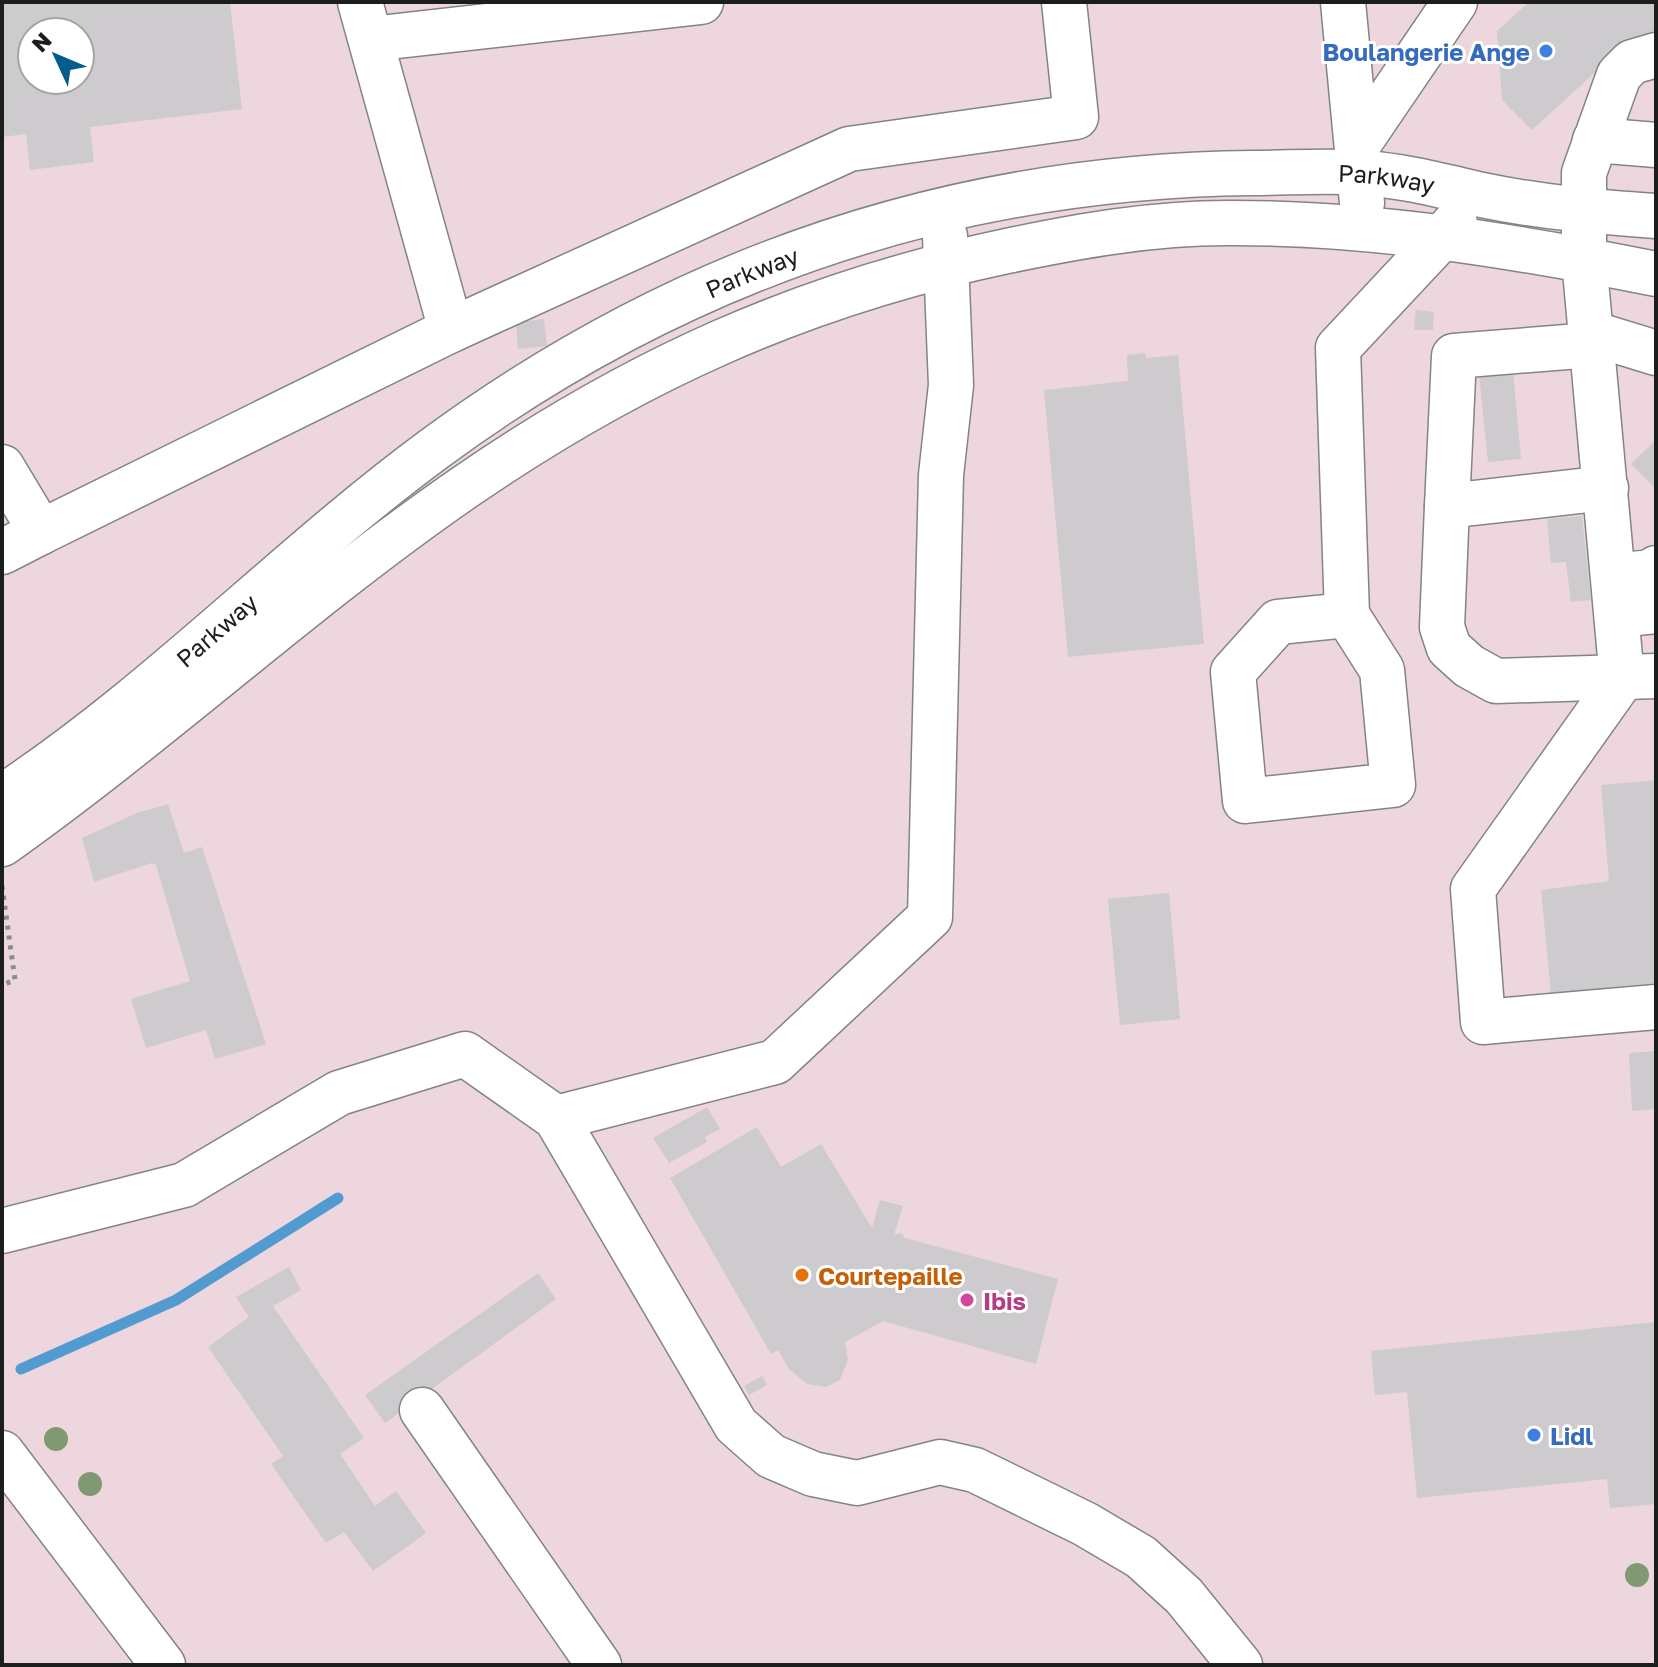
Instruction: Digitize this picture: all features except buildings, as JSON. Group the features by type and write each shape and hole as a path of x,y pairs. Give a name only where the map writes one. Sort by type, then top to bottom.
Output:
{"street":[{"path":"451,330 366,20 701,2"},
{"path":"2,552 451,330 849,149 1076,117 1064,2"},
{"path":"1343,2 1365,230"},
{"path":"1358,159 1455,2"},
{"path":"1656,55 1632,62 1619,75 1584,173 1584,259 1606,488 1636,592 1639,678 1473,889 1483,1022 1656,1007"},
{"path":"1595,140 1656,145"},
{"name":"Parkway","path":"2,797 116,714 306,548 433,450 583,351 677,301 817,246 944,210 1045,189 1119,178 1358,159 1482,195 1584,211 1656,216"},
{"path":"1347,615 1278,622 1233,672 1245,801 1393,785 1382,670 1347,615 1338,348 1482,195"},
{"path":"556,1118 775,1062 930,917 941,475 951,385 944,210"},
{"name":"Parkway","path":"2,844 397,535 505,460 623,389 708,345 838,295 946,264 1072,238 1169,225 1226,223 1441,237 1584,259 1656,274"},
{"path":"1639,678 1496,681 1469,666 1449,648 1442,627 1454,356 1592,339 1656,353"},
{"path":"2,467 41,532"},
{"path":"1447,506 1606,488"},
{"path":"2,1231 184,1185 339,1093 465,1054 556,1118 736,1425 771,1456 813,1474 857,1483 940,1462 975,1470 1085,1524 1141,1557 1184,1596 1240,1665"},
{"path":"422,1410 599,1665"},
{"path":"7,1469 163,1665"}],"path":[{"path":"2,886 15,980 2,985"}],"shaded area":[{"path":"2,2 1656,2 1656,1665 2,1665"}],"waterway":[{"path":"21,1369 176,1300 338,1198"}],"place":[{"name":"Boulangerie Ange","path":"1546,51"},
{"name":"Courtepaille","path":"802,1275"},
{"name":"Ibis","path":"967,1300"},
{"name":"Lidl","path":"1534,1435"}]}
